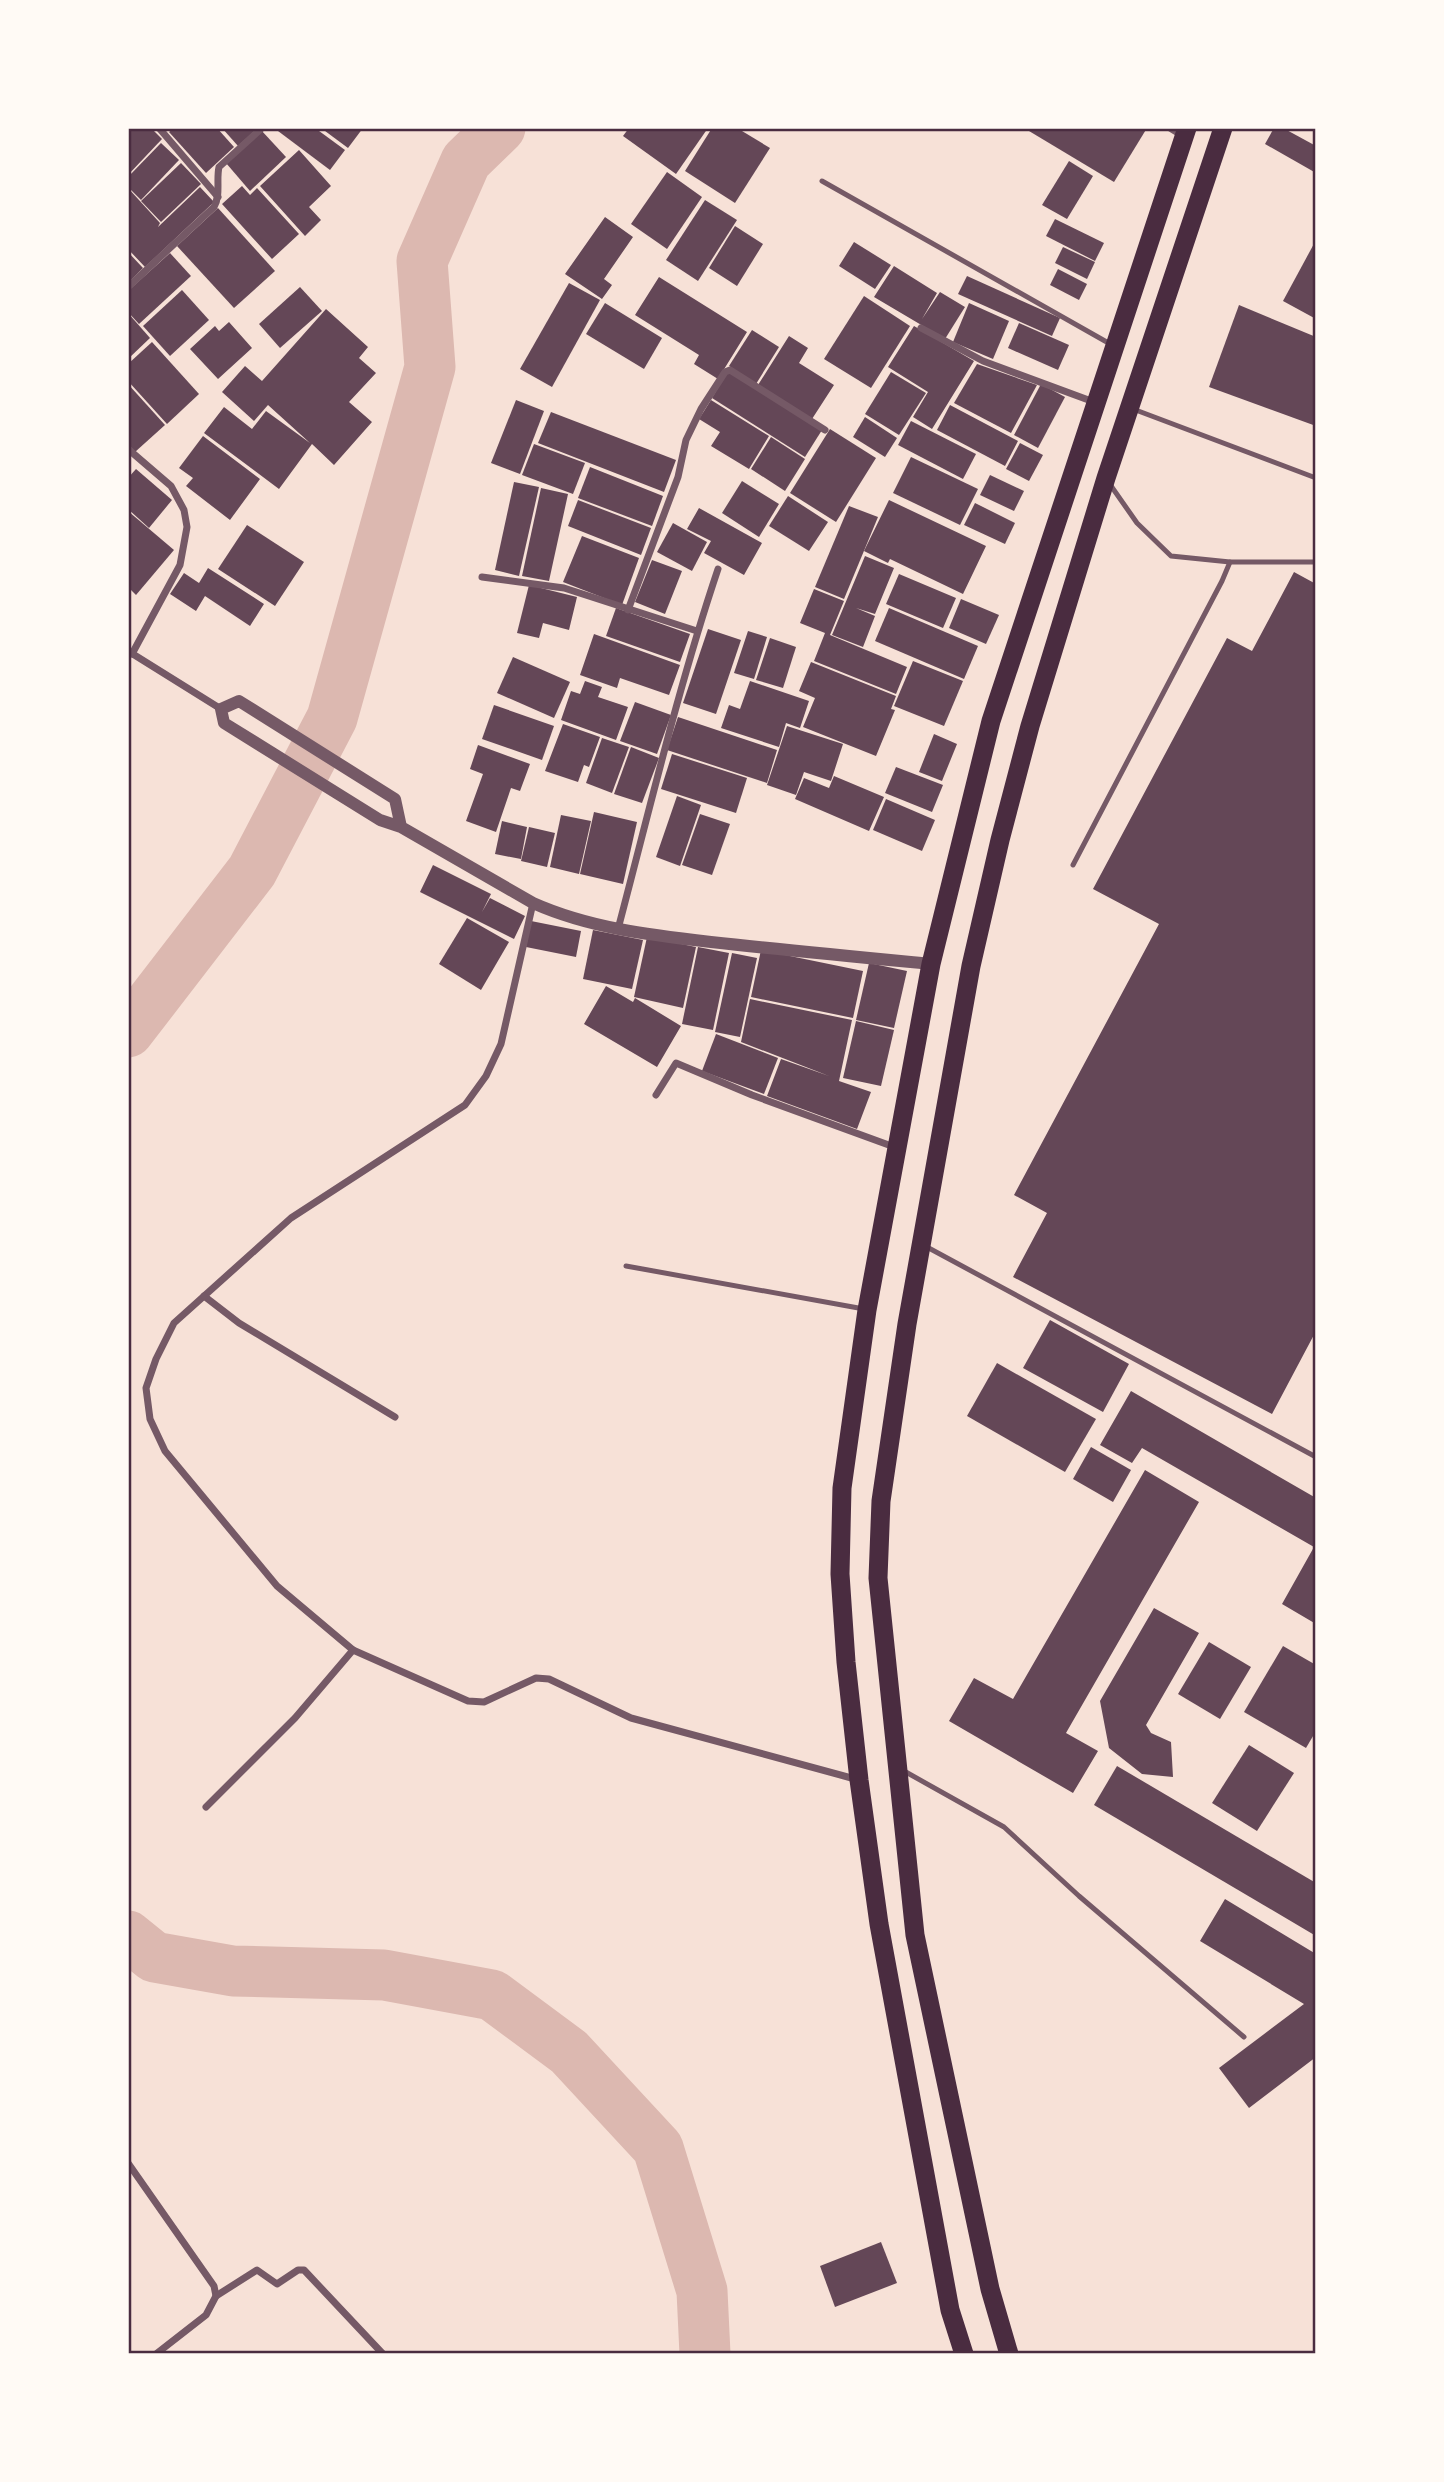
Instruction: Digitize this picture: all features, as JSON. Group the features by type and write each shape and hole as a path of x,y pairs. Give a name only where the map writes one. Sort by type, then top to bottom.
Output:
{"highway":[{"path":"1009,2354 990,2289 915,1934 878,1578 881,1501 908,1324 971,966 1000,840 1030,726 1128,407 1223,128"},
{"path":"964,2354 950,2310 879,1924 846,1662 840,1562 842,1488 867,1310 931,964 991,721 1180,130"}],"street":[{"path":"159,128 219,197"},
{"path":"128,287 214,207 219,197 219,167 262,128"},
{"path":"921,328 983,361 1094,402"},
{"path":"628,610 678,477 686,440 701,409 727,370 825,429"},
{"path":"128,449 172,486 184,510 187,527 180,565 130,652 221,709 224,723 380,820 401,827 533,904 565,916 618,929 744,946 931,964"},
{"path":"618,929 662,753 718,569"},
{"path":"482,577 564,588 697,631"},
{"path":"221,709 239,701 395,799 401,827"},
{"path":"533,904 501,1044 486,1076 466,1105 291,1218 174,1323 156,1359 146,1388 150,1419 165,1451 277,1586 353,1650 468,1701 484,1702 536,1678 549,1679 631,1718 859,1780"},
{"path":"656,1095 676,1063 752,1095 897,1148"},
{"path":"204,1296 239,1322 395,1417"},
{"path":"206,1807 295,1718 353,1650"},
{"path":"128,2163 214,2286 216,2296"},
{"path":"156,2354 206,2315 216,2296 257,2270 277,2284 298,2270 304,2270 383,2354"}],"lane":[{"path":"822,181 1113,346"},
{"path":"1128,407 1316,478"},
{"path":"1106,478 1137,523 1171,556 1230,562 1316,562"},
{"path":"1073,865 1223,582 1230,562"},
{"path":"922,1245 1316,1457"},
{"path":"626,1266 867,1310"},
{"path":"897,1767 1004,1827 1079,1896 1244,2037"}],"building":[{"path":"128,128 151,128 162,139 128,175"},
{"path":"174,128 217,128 234,147 206,173 169,132"},
{"path":"222,128 258,128 238,146"},
{"path":"274,128 315,128 345,150 330,170"},
{"path":"321,128 363,128 348,148"},
{"path":"629,128 708,128 676,174 623,136"},
{"path":"712,128 737,128 770,148 735,203 685,171"},
{"path":"1024,128 1147,128 1114,182"},
{"path":"1274,128 1283,128 1316,146 1316,173 1265,144"},
{"path":"261,130 286,157 250,191 226,163"},
{"path":"161,143 179,160 141,200 128,187 128,177"},
{"path":"299,150 331,186 309,207 321,220 305,236 260,186"},
{"path":"1069,161 1093,176 1067,219 1042,205"},
{"path":"181,163 201,184 161,222 141,201"},
{"path":"667,172 702,197 667,249 631,224"},
{"path":"242,186 250,195 257,188 299,234 272,259 222,204"},
{"path":"200,187 214,202 145,267 128,249 128,188 160,223 158,227"},
{"path":"705,200 737,220 698,281 666,260"},
{"path":"218,208 275,271 234,308 177,246"},
{"path":"605,217 633,237 604,279 612,285 602,299 565,274"},
{"path":"1055,219 1104,243 1095,261 1046,236"},
{"path":"735,226 763,244 737,286 709,268"},
{"path":"1316,240 1316,319 1283,301"},
{"path":"854,242 891,265 875,289 839,266"},
{"path":"1063,247 1095,262 1087,279 1055,263"},
{"path":"128,252 143,268 128,283"},
{"path":"170,253 191,276 139,324 128,312 128,291"},
{"path":"894,266 937,293 922,319 940,292 965,307 945,339 874,297"},
{"path":"1058,269 1087,284 1079,300 1050,285"},
{"path":"967,276 1060,318 1052,336 958,294"},
{"path":"659,277 747,332 718,379 694,364 699,355 635,315"},
{"path":"569,283 600,300 552,387 520,369"},
{"path":"300,287 322,311 280,348 259,324"},
{"path":"182,290 209,320 170,356 143,326"},
{"path":"864,296 910,326 871,388 824,359"},
{"path":"605,303 662,338 644,369 586,334"},
{"path":"969,303 1009,321 993,359 953,342"},
{"path":"1239,305 1316,337 1316,426 1209,387"},
{"path":"326,309 368,347 359,358 376,373 349,402 372,422 334,465 312,444 279,489 204,433 224,407 252,429 266,411 310,443 268,405 254,421 222,392 245,366 262,381"},
{"path":"128,313 150,338 128,359"},
{"path":"229,322 252,348 218,379 190,349 215,326 219,331"},
{"path":"1019,323 1069,345 1058,370 1008,348"},
{"path":"914,326 974,361 932,429 913,417 928,392 888,367"},
{"path":"752,330 779,347 756,384 729,366"},
{"path":"789,336 808,348 799,363 834,385 812,419 758,385"},
{"path":"152,342 199,394 167,424 128,381 128,364"},
{"path":"977,364 1037,385 1011,433 954,403"},
{"path":"728,371 822,430 805,457 712,398"},
{"path":"891,372 926,393 899,435 865,414"},
{"path":"128,384 165,425 135,452 128,444"},
{"path":"1041,384 1065,397 1038,448 1014,435"},
{"path":"516,400 544,411 520,474 491,463"},
{"path":"711,400 769,436 749,469 711,446 720,432 699,419"},
{"path":"950,405 1018,441 1005,466 937,430"},
{"path":"551,412 676,460 664,492 538,443"},
{"path":"865,417 897,438 885,457 853,437"},
{"path":"911,421 976,454 963,479 898,445"},
{"path":"830,429 876,458 836,522 790,493"},
{"path":"203,436 260,479 230,520 186,486 193,478 179,468"},
{"path":"771,437 805,459 785,491 751,469"},
{"path":"1020,443 1043,455 1029,481 1006,469"},
{"path":"534,444 585,463 573,494 522,475"},
{"path":"911,457 978,489 960,525 893,493"},
{"path":"590,467 663,496 652,526 578,498"},
{"path":"136,469 172,500 149,528 128,509 128,478"},
{"path":"990,475 1024,491 1014,511 980,495"},
{"path":"742,481 779,504 759,537 722,513"},
{"path":"514,482 539,487 519,576 495,570"},
{"path":"541,488 568,494 549,581 522,576"},
{"path":"788,496 828,522 809,551 769,526"},
{"path":"578,500 651,528 641,555 568,526"},
{"path":"889,500 986,546 963,594 890,559 888,563 864,551"},
{"path":"975,503 1015,523 1005,544 964,525"},
{"path":"849,506 878,517 844,599 815,587"},
{"path":"699,508 762,543 744,575 704,553 711,541 687,529"},
{"path":"128,511 174,550 136,595 128,587"},
{"path":"673,523 707,542 692,571 657,552"},
{"path":"247,525 304,562 275,606 218,569"},
{"path":"582,536 639,558 622,605 563,582"},
{"path":"865,556 894,568 875,614 856,608 875,616 863,647 832,635"},
{"path":"652,560 682,571 665,614 635,602"},
{"path":"208,568 264,604 250,626 205,596 196,611 170,594 184,573 199,583"},
{"path":"1294,572 1316,584 1316,1331 1272,1414 1013,1277 1047,1213 1014,1195 1159,924 1093,889 1227,638 1252,651"},
{"path":"899,574 956,598 943,628 886,604"},
{"path":"529,585 577,597 569,630 543,623 539,638 517,633"},
{"path":"814,589 844,601 830,635 907,667 896,694 814,661 825,633 800,623"},
{"path":"961,599 999,615 986,644 949,628"},
{"path":"616,608 690,634 680,662 606,636"},
{"path":"889,608 978,646 964,679 875,641"},
{"path":"708,629 741,640 716,714 683,703"},
{"path":"748,631 767,637 754,679 734,673"},
{"path":"594,634 680,665 669,695 620,678 617,688 580,675"},
{"path":"770,638 796,647 783,688 756,680"},
{"path":"513,657 570,682 554,718 497,693"},
{"path":"913,661 963,681 944,726 894,706"},
{"path":"811,662 896,696 891,709 895,710 876,756 803,727 815,698 799,691"},
{"path":"585,681 602,687 598,697 628,707 616,740 561,720 571,691 580,694"},
{"path":"750,681 809,701 800,728 786,723 779,747 721,728 729,705 740,709"},
{"path":"635,702 671,715 657,754 620,741"},
{"path":"494,705 554,726 542,760 482,739"},
{"path":"678,717 777,750 767,783 667,750"},
{"path":"563,724 600,737 589,767 584,765 578,782 545,771"},
{"path":"787,726 843,744 831,781 804,772 796,795 767,785"},
{"path":"934,734 957,744 942,781 919,772"},
{"path":"602,738 629,747 612,793 586,783"},
{"path":"478,745 530,764 520,791 511,788 496,832 466,821 483,774 470,769"},
{"path":"631,747 659,758 642,803 614,794"},
{"path":"672,754 747,778 736,813 661,789"},
{"path":"896,767 943,785 932,812 885,793"},
{"path":"834,776 884,797 869,831 795,799 804,778 829,788"},
{"path":"677,796 701,805 680,866 656,857"},
{"path":"886,799 935,820 922,851 873,830"},
{"path":"594,812 637,822 623,884 580,874"},
{"path":"700,814 730,824 712,875 682,865"},
{"path":"561,815 591,821 579,874 550,867"},
{"path":"502,821 527,827 521,859 495,854"},
{"path":"529,827 555,833 547,867 521,861"},
{"path":"433,865 491,894 482,912 490,898 525,916 514,939 420,892"},
{"path":"467,918 509,942 481,990 439,964"},
{"path":"531,921 581,931 576,957 526,947"},
{"path":"593,930 643,940 632,989 583,979"},
{"path":"647,937 696,947 683,1008 634,997"},
{"path":"698,947 729,953 713,1030 682,1024"},
{"path":"761,950 863,971 853,1018 751,997"},
{"path":"732,953 757,958 740,1037 715,1032"},
{"path":"869,963 907,971 894,1028 856,1020"},
{"path":"606,986 633,1002 635,998 681,1026 657,1067 584,1024"},
{"path":"750,999 852,1020 839,1081 871,1092 857,1129 767,1096 781,1059 829,1076 741,1042"},
{"path":"856,1021 894,1030 881,1086 843,1078"},
{"path":"716,1034 778,1058 764,1094 702,1071"},
{"path":"1050,1320 1129,1364 1103,1412 1023,1368"},
{"path":"997,1363 1096,1419 1065,1472 967,1416"},
{"path":"1131,1391 1316,1498 1316,1624 1282,1604 1314,1547 1142,1448 1132,1463 1100,1445"},
{"path":"1091,1447 1131,1470 1113,1502 1073,1479"},
{"path":"1145,1470 1199,1502 1066,1733 1098,1751 1073,1793 949,1721 974,1678 1013,1699"},
{"path":"1154,1608 1199,1633 1146,1725 1151,1733 1171,1742 1173,1777 1142,1774 1109,1748 1100,1701"},
{"path":"1209,1642 1251,1667 1220,1719 1178,1694"},
{"path":"1283,1646 1316,1665 1316,1731 1306,1748 1244,1712"},
{"path":"1249,1745 1294,1773 1257,1831 1212,1803"},
{"path":"1117,1766 1316,1883 1316,1936 1094,1805"},
{"path":"1225,1899 1316,1954 1316,2057 1249,2108 1219,2068 1304,2004 1200,1941"},
{"path":"881,2242 897,2283 835,2307 820,2266"}],"waterway":[{"path":"128,1032 252,871 332,718 430,367 422,261 466,161 500,128"},
{"path":"128,1936 154,1957 233,1971 384,1975 492,1995 569,2052 658,2148 702,2291 705,2354"}]}
